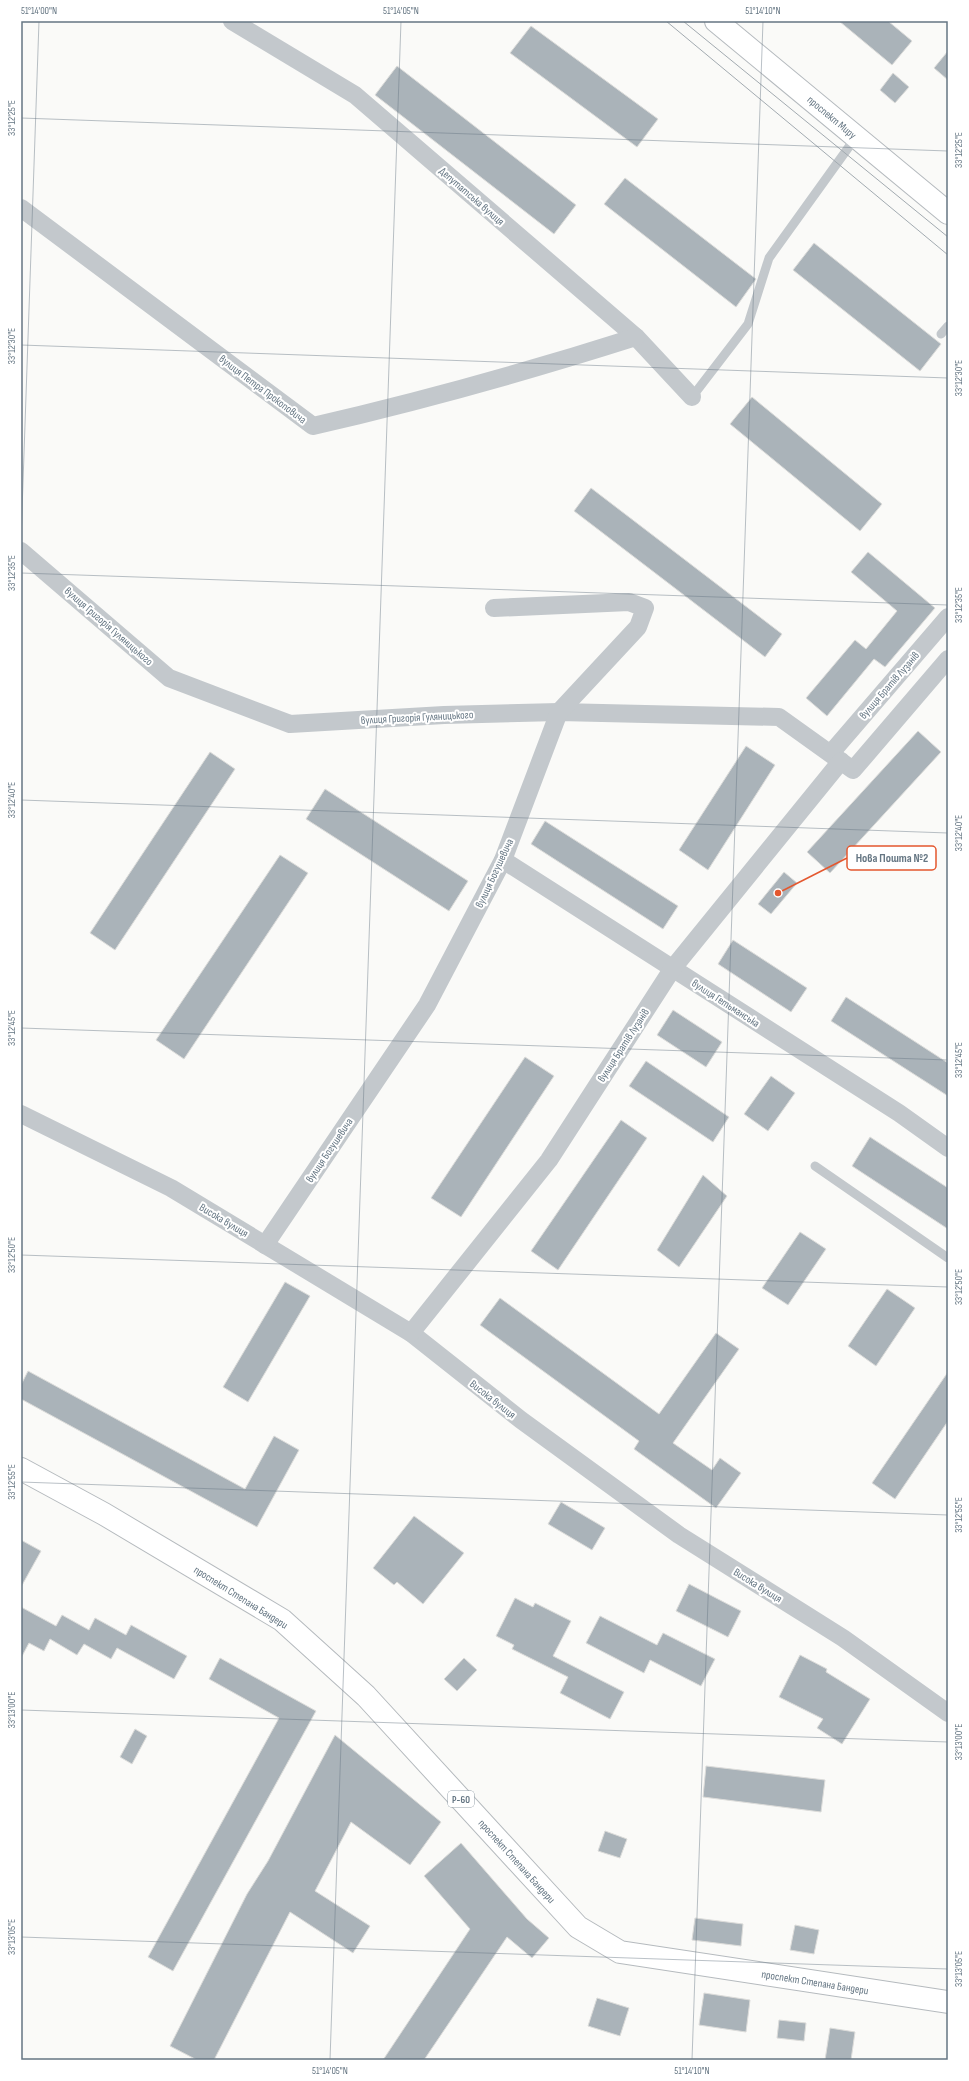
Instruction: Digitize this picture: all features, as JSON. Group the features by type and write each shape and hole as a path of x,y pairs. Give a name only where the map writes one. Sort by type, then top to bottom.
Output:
{"main road":[{"name":"проспект Миру","path":"716,21 948,213"},
{"name":"проспект Степана Бандери","path":"21,1469 104,1514 282,1620 366,1696 578,1927 620,1952 947,1998"}],"street":[{"name":"Депутатська вулиця","path":"232,21 355,94 636,337 692,397"},
{"name":"вулиця Петра Прокоповича","path":"21,208 313,426 398,407 528,371 636,337"},
{"name":"вулиця Григорія Гуляницького","path":"21,550 169,678 290,724 444,715 559,712 779,717 842,761"},
{"name":"вулиця Богушевича","path":"265,1245 427,1005 503,860 559,712 638,627 645,608 630,602 494,608"},
{"name":"вулиця Братів Лузанів","path":"411,1333 550,1160 673,968 842,761 948,617"},
{"name":"вулиця Братів Лузанів","path":"842,761 948,659"},
{"name":"вулиця Гетьманська","path":"503,860 899,1113 948,1148"},
{"name":"Висока вулиця","path":"21,1114 171,1188 411,1333 521,1420 679,1535 843,1638 948,1713"}],"lane":[{"path":"692,397 748,324 769,258 856,137"},
{"path":"941,334 948,326"},
{"path":"815,1166 948,1258"}],"building":[{"path":"839,21 888,21 912,41 892,65"},
{"path":"531,26 658,119 637,147 510,53"},
{"path":"948,51 948,80 934,68"},
{"path":"397,66 576,205 554,234 375,95"},
{"path":"893,73 909,87 895,103 880,90"},
{"path":"625,178 756,279 736,307 604,204"},
{"path":"814,243 941,344 920,371 793,270"},
{"path":"752,397 882,504 860,531 730,424"},
{"path":"591,488 782,634 765,657 574,511"},
{"path":"868,552 935,608 885,667 874,659 827,716 806,698 855,640 866,649 897,611 851,572"},
{"path":"918,731 941,752 830,873 807,852"},
{"path":"746,746 775,765 708,870 679,850"},
{"path":"210,752 235,769 115,950 90,933"},
{"path":"325,789 468,881 449,911 306,819"},
{"path":"545,821 678,906 663,929 531,844"},
{"path":"280,855 308,873 184,1059 156,1040"},
{"path":"784,872 797,883 771,914 758,904"},
{"path":"733,940 807,988 791,1012 718,964"},
{"path":"846,997 948,1063 948,1096 831,1021"},
{"path":"673,1010 722,1042 706,1067 657,1035"},
{"path":"525,1057 554,1076 461,1217 431,1198"},
{"path":"646,1061 729,1117 713,1142 629,1086"},
{"path":"771,1076 795,1093 768,1131 744,1114"},
{"path":"621,1120 647,1138 558,1270 531,1251"},
{"path":"870,1137 948,1188 948,1229 852,1166"},
{"path":"703,1175 727,1196 679,1267 657,1250"},
{"path":"800,1232 826,1249 788,1305 762,1288"},
{"path":"285,1282 310,1296 248,1402 223,1387"},
{"path":"887,1289 915,1308 876,1366 848,1346"},
{"path":"500,1298 659,1414 716,1333 739,1349 673,1443 712,1470 720,1458 741,1473 716,1508 634,1449 639,1441 480,1325"},
{"path":"28,1371 245,1489 274,1436 299,1450 257,1527 21,1399 21,1385"},
{"path":"948,1372 948,1421 895,1499 872,1483"},
{"path":"561,1502 605,1528 592,1550 548,1524"},
{"path":"414,1516 464,1553 423,1604 397,1582 394,1585 373,1568"},
{"path":"21,1540 41,1551 21,1587"},
{"path":"689,1584 741,1611 728,1637 676,1611"},
{"path":"515,1598 533,1607 535,1603 571,1621 553,1656 624,1692 610,1719 560,1693 568,1677 512,1649 514,1645 496,1636"},
{"path":"21,1607 56,1626 62,1615 89,1630 95,1618 126,1635 131,1625 187,1656 174,1679 117,1648 111,1659 84,1644 77,1655 50,1639 44,1651 29,1643 21,1658"},
{"path":"600,1616 657,1645 663,1633 715,1659 701,1686 650,1660 644,1673 586,1643"},
{"path":"800,1655 827,1669 826,1672 870,1699 842,1744 817,1728 823,1719 779,1697"},
{"path":"220,1658 316,1711 173,1971 148,1957 279,1718 209,1679"},
{"path":"464,1658 477,1670 457,1691 444,1679"},
{"path":"135,1729 147,1736 132,1764 120,1757"},
{"path":"335,1735 441,1822 410,1865 351,1822 315,1891 370,1926 353,1953 290,1912 214,2060 197,2060 170,2046 247,1894 268,1861"},
{"path":"706,1766 825,1780 821,1812 703,1797"},
{"path":"605,1831 627,1839 620,1858 598,1851"},
{"path":"461,1843 527,1919 549,1938 532,1958 507,1937 424,2060 383,2060 470,1929 424,1876"},
{"path":"695,1918 743,1924 741,1946 692,1940"},
{"path":"795,1925 819,1930 814,1954 790,1950"},
{"path":"704,1993 750,2000 746,2032 699,2025"},
{"path":"597,1998 629,2008 620,2036 588,2026"},
{"path":"779,2020 806,2023 804,2041 777,2038"},
{"path":"830,2028 855,2032 851,2060 825,2060"}],"tram line":[{"path":"666,21 948,255"},
{"path":"683,21 948,237"}],"place":[{"name":"Нова Пошта №2","path":"778,893"}]}
